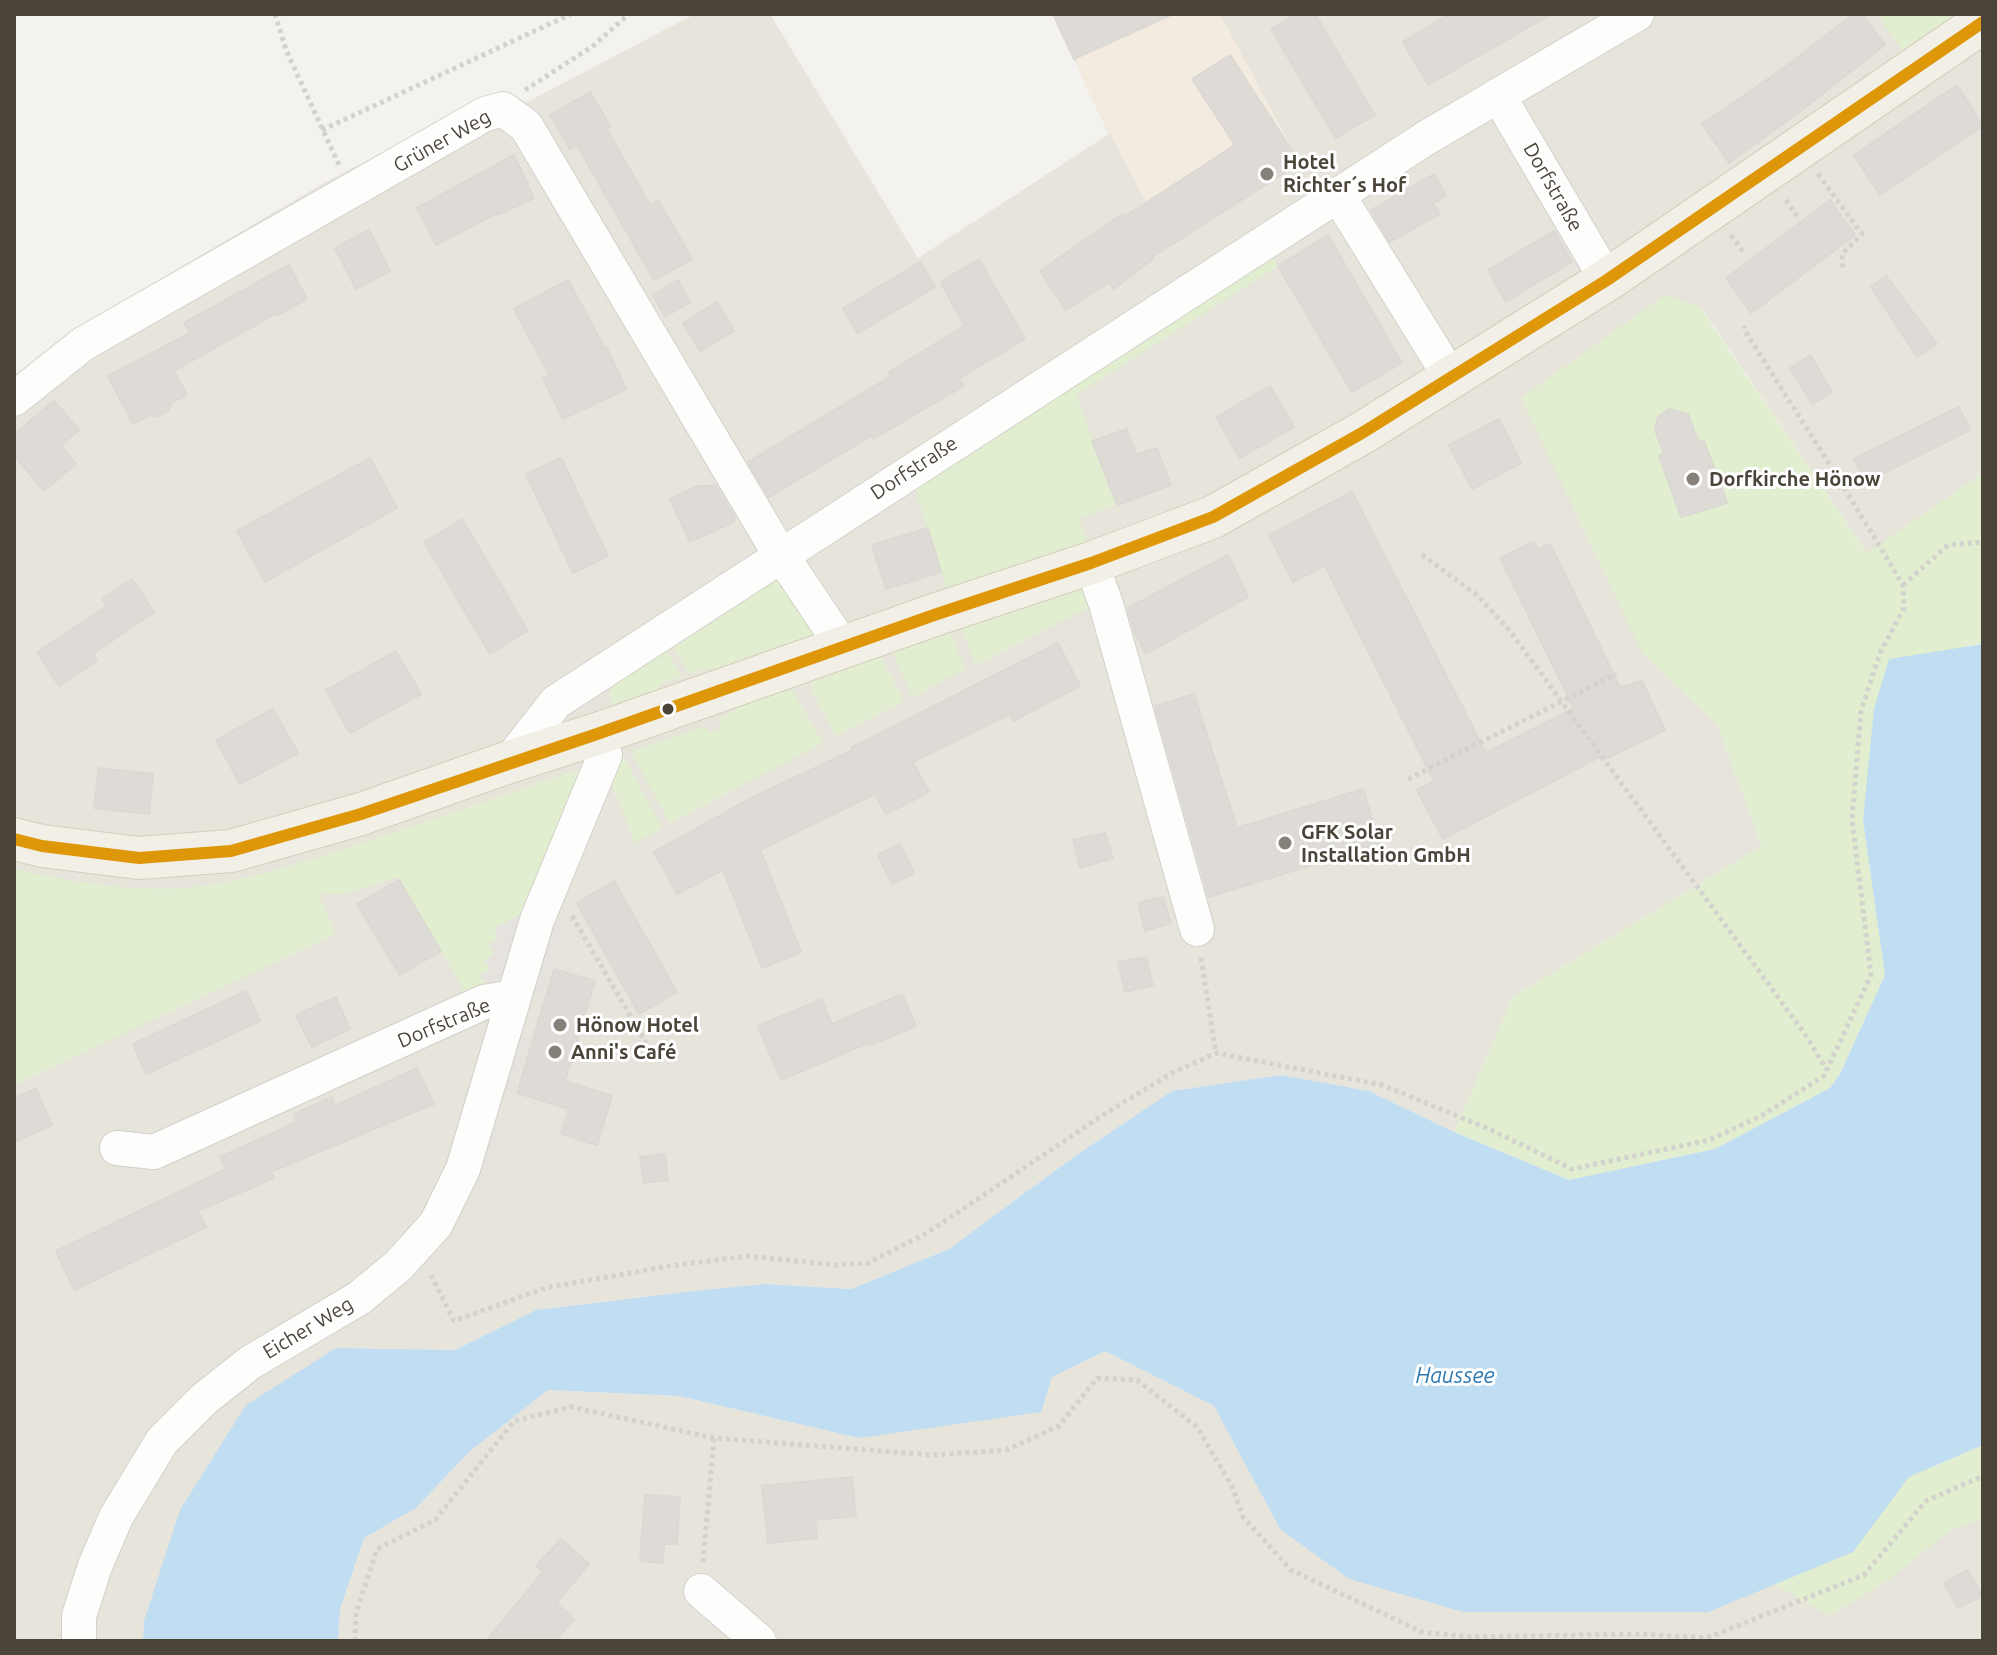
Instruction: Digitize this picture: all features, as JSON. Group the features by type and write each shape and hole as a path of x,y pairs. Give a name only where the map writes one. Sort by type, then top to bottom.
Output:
{"main road":[{"path":"14,839 42,846 139,858 231,851 361,814 597,734 1091,563 1213,517 1362,433 1607,280 1983,22"}],"street":[{"name":"Dorfstraße","path":"509,762 556,702 1338,195 1498,95 1603,22 1637,14"},
{"name":"Dorfstraße","path":"1498,95 1607,280"},
{"name":"Grüner Weg","path":"14,399 83,344 485,114 503,109 526,126 781,554 843,647"},
{"path":"1338,195 1451,378"},
{"path":"1091,563 1106,604 1197,929"},
{"name":"Dorfstraße","path":"117,1148 154,1152 484,1002 513,997 537,920 605,755 597,734"},
{"name":"Eicher Weg","path":"79,1641 79,1616 95,1566 123,1504 162,1441 204,1399 251,1362 343,1310 398,1266 436,1224 463,1169 513,997"},
{"path":"701,1591 759,1641"}],"path":[{"path":"275,14 286,50 351,191"},
{"path":"322,130 571,14"},
{"path":"503,109 511,99 593,46 629,14"},
{"path":"1815,171 1862,234 1842,254 1843,271"},
{"path":"1782,194 1797,216"},
{"path":"1729,233 1745,254"},
{"path":"417,1245 454,1321 545,1288 669,1266 748,1256 835,1265 868,1263 927,1233 1160,1080 1216,1053 1382,1085 1489,1129 1572,1169 1709,1140 1761,1116 1824,1076 1871,975 1852,819 1861,711 1880,653 1904,608 1903,585 1744,326"},
{"path":"1903,585 1948,545 1983,542"},
{"path":"1422,555 1477,595 1510,631 1805,1034 1827,1070"},
{"path":"1408,779 1616,674"},
{"path":"571,914 646,1043"},
{"path":"1197,929 1216,1053"},
{"path":"355,1641 356,1613 377,1549 435,1520 514,1421 571,1407 714,1438 933,1455 1006,1450 1059,1426 1097,1378 1137,1380 1197,1427 1232,1486 1243,1517 1291,1570 1422,1632 1468,1637 1637,1634 1707,1638 1864,1575 1926,1501 1983,1476"},
{"path":"701,1591 714,1438"}],"shaded area":[{"path":"695,14 770,14 918,258 1109,134 1053,14 1983,14 1983,473 1868,554 1701,307 1643,654 1717,724 1762,846 1513,997 1454,1132 1369,1091 1281,1075 1172,1091 1075,1156 949,1249 851,1289 765,1284 702,1290 536,1310 455,1350 336,1348 144,1621 143,1641 14,1641 14,376 70,332 331,179 501,92 527,102"},
{"name":"Hotel Richter´s Hof","path":"1058,14 1220,14 1300,163 1172,244 1146,203 1086,87"},
{"path":"524,913 504,974 485,985 480,975 490,969 485,960 494,955 488,944 498,939 494,928"},
{"path":"551,919 565,924 542,993 528,989"},
{"path":"516,1035 530,1039 512,1093 498,1088"},
{"path":"489,1114 504,1118 479,1189 466,1183"},
{"path":"1105,1351 1214,1406 1280,1529 1586,1611 1708,1612 1983,1445 1983,1641 338,1641 340,1609 364,1538 416,1508 469,1452 548,1390 679,1396 859,1438 1052,1377"}],"green space":[{"path":"1877,14 1955,14 1903,52"},
{"path":"1271,252 1278,266 1076,395 1117,505 1079,518 1089,547 949,594 914,486"},
{"path":"1665,295 1700,307 1867,553 1983,473 1983,644 1969,645 1863,820 1885,975 1840,1074 1830,1088 1715,1149 1569,1180 1454,1132 1513,997 1762,846 1717,724 1643,654 1521,398"},
{"path":"783,574 823,636 712,674 709,668 689,674 673,646"},
{"path":"1088,583 1096,604 976,665 961,627"},
{"path":"951,632 965,669 913,697 892,652"},
{"path":"666,650 682,677 659,684 660,692 616,706 612,704 609,693 616,684"},
{"path":"880,655 904,701 836,736 811,689 812,678"},
{"path":"789,684 823,743 670,823 631,752 706,726 709,733 721,729 718,718 735,711 733,705"},
{"path":"623,755 662,828 635,843 611,781 618,757"},
{"path":"590,766 524,913 499,939 490,969 480,975 485,985 464,996 460,983 398,877 345,894 318,893 336,934 14,1085 14,869 119,887 162,889 219,883 325,855"},
{"path":"1983,1445 1983,1519 1952,1529 1887,1581 1829,1616 1775,1584 1853,1552 1909,1477"}],"water":[{"name":"Haussee","path":"1983,644 1983,1445 1909,1477 1853,1552 1708,1612 1463,1612 1349,1579 1280,1529 1214,1406 1105,1351 1052,1377 1041,1412 859,1438 679,1396 548,1390 469,1452 416,1508 364,1538 340,1609 338,1641 143,1641 144,1621 180,1510 246,1405 336,1348 455,1350 536,1310 702,1290 765,1284 851,1289 949,1249 1075,1156 1172,1091 1281,1075 1369,1091 1454,1132 1569,1180 1715,1149 1830,1088 1840,1074 1885,975 1863,820 1874,709 1889,659"}],"building":[{"path":"1053,14 1173,14 1074,59"},
{"path":"1297,14 1315,14 1375,115 1336,138 1271,29"},
{"path":"1449,14 1552,14 1428,85 1403,42"},
{"path":"1853,14 1862,14 1885,45 1729,163 1702,124 1788,65"},
{"path":"1230,55 1300,163 1152,257 1114,289 1109,282 1066,310 1040,271 1122,214 1124,217 1235,145 1192,79"},
{"path":"1957,85 1983,126 1880,195 1854,155"},
{"path":"590,92 610,126 606,128 650,205 658,200 692,259 654,280 577,145 570,149 550,115"},
{"path":"514,155 534,198 497,213 436,245 417,208"},
{"path":"1434,174 1446,196 1433,203 1440,214 1390,242 1371,210"},
{"path":"1830,200 1855,235 1751,313 1726,278"},
{"path":"369,230 390,271 356,289 335,248"},
{"path":"1554,231 1572,262 1506,302 1488,270"},
{"path":"1328,235 1402,363 1352,392 1278,266"},
{"path":"979,259 1025,339 959,379 964,386 873,439 871,436 769,497 748,462 891,376 889,372 964,326 941,282"},
{"path":"920,262 935,287 858,333 843,308"},
{"path":"289,265 307,299 174,371 187,395 171,403 169,410 156,417 150,415 133,424 108,376 190,333 184,323"},
{"path":"1886,276 1937,344 1917,357 1871,287"},
{"path":"568,280 607,348 626,389 563,419 543,378 549,375 514,309"},
{"path":"678,280 690,302 665,317 653,295"},
{"path":"717,302 734,331 700,351 683,323"},
{"path":"1810,355 1832,392 1812,404 1790,368"},
{"path":"1270,386 1294,427 1240,458 1216,417"},
{"path":"54,401 79,430 61,445 76,464 44,491 14,455 14,434"},
{"path":"1959,407 1970,430 1866,482 1854,459"},
{"name":"Dorfkirche Hönow","path":"1669,409 1688,414 1699,443 1704,441 1727,503 1681,517 1659,456 1664,454 1655,430 1658,417"},
{"path":"1499,419 1521,463 1472,489 1449,445"},
{"path":"1127,429 1136,454 1157,448 1171,485 1117,505 1092,441"},
{"path":"370,458 397,508 265,582 237,531"},
{"path":"561,458 608,556 573,573 526,474"},
{"path":"698,486 716,486 735,518 733,522 690,542 670,499"},
{"path":"1352,492 1486,753 1574,708 1500,558 1534,542 1538,550 1550,544 1620,687 1642,681 1665,730 1607,758 1605,754 1443,839 1417,790 1434,781 1325,566 1293,582 1269,535"},
{"path":"462,519 528,631 490,654 424,542"},
{"path":"928,528 941,572 886,589 872,545"},
{"path":"1228,555 1248,597 1146,654 1134,630 1128,608"},
{"path":"132,579 154,612 93,654 97,661 59,686 37,652 107,606 102,599"},
{"path":"1058,643 1080,686 1013,721 1010,714 913,762 929,792 886,814 875,794 760,850 801,952 762,968 723,870 677,894 654,852 751,798 853,750 851,748"},
{"path":"396,651 421,694 350,733 326,690"},
{"name":"GFK Solar Installation GmbH","path":"1194,694 1237,828 1363,789 1380,844 1209,897 1155,706"},
{"path":"273,709 298,753 240,784 216,740"},
{"path":"99,768 153,774 149,814 94,808"},
{"path":"1105,833 1113,858 1080,868 1073,840"},
{"path":"900,844 914,873 892,884 878,855"},
{"path":"399,880 441,951 400,975 357,904"},
{"path":"614,881 677,992 639,1014 577,903"},
{"path":"1163,897 1171,923 1145,931 1138,903"},
{"path":"1146,957 1153,985 1125,992 1118,962"},
{"path":"554,969 595,981 565,1081 612,1096 597,1145 561,1134 569,1109 517,1093"},
{"path":"246,991 260,1021 146,1074 133,1044"},
{"path":"902,994 916,1026 781,1080 758,1026 822,999 832,1024"},
{"path":"336,997 350,1029 312,1047 296,1015"},
{"path":"417,1068 434,1104 271,1172 274,1178 198,1211 206,1227 74,1290 56,1251 226,1169 220,1157 297,1122 294,1114 332,1097 335,1106"},
{"path":"36,1089 52,1125 14,1142 14,1098"},
{"path":"665,1154 668,1180 644,1183 640,1157"},
{"path":"852,1477 856,1516 815,1520 817,1538 768,1543 762,1486"},
{"path":"645,1495 680,1497 677,1544 664,1544 663,1563 640,1561"},
{"path":"561,1539 589,1564 556,1603 574,1619 555,1641 486,1641 543,1572 536,1566"},
{"path":"1968,1570 1982,1596 1958,1608 1944,1583"}],"transit line":[{"path":"14,839 42,846 139,858 231,851 361,814 597,734 1091,563 1213,517 1362,433 1607,280 1983,22"}],"place":[{"name":"Hotel Richter´s Hof","path":"1267,174"},
{"name":"Dorfkirche Hönow","path":"1693,479"},
{"name":"GFK Solar Installation GmbH","path":"1285,843"},
{"name":"Hönow Hotel","path":"560,1025"},
{"name":"Anni's Café","path":"555,1052"}]}
